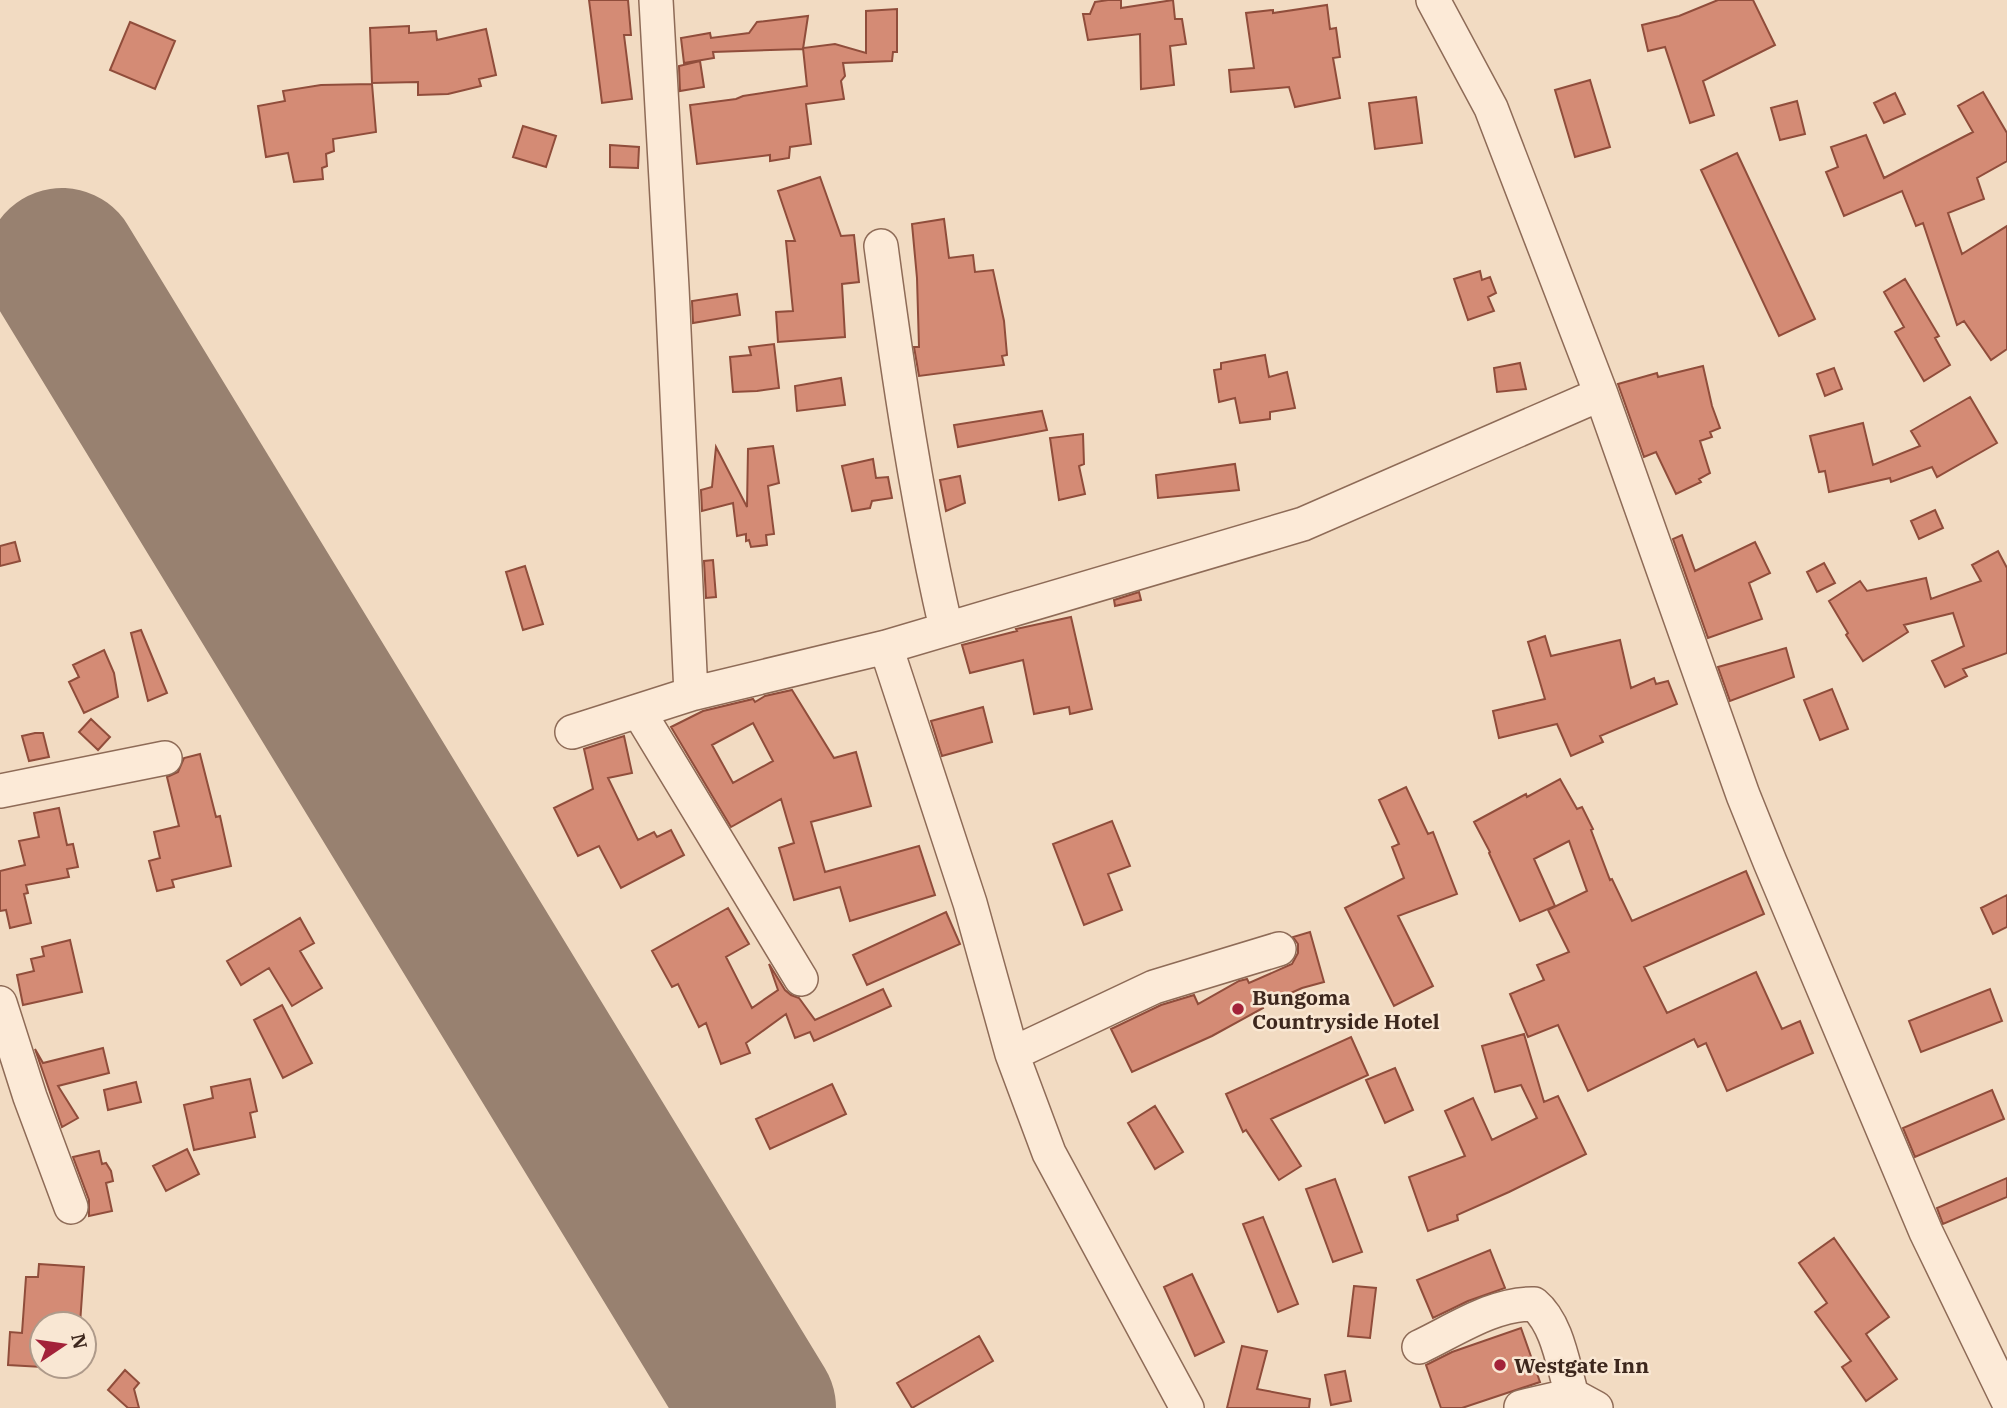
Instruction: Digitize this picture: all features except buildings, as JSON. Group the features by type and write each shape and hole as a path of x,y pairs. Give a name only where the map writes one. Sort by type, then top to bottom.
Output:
{"street":[{"path":"656,0 691,694"},
{"path":"1433,0 1490,107 1601,394 1743,796 1770,862 1926,1232 2007,1399"},
{"path":"881,246 901,395 924,533 946,628"},
{"path":"572,732 691,694 886,647 1303,524 1601,394"},
{"path":"886,647 970,903 1012,1054 1049,1153 1187,1408"},
{"path":"639,712 801,979"},
{"path":"0,792 166,758"},
{"path":"1012,1054 1154,987 1279,948"},
{"path":"0,1003 30,1097 71,1207"},
{"path":"1419,1347 1499,1309 1520,1303 1534,1304 1543,1311 1584,1402 1521,1407"}],"runway":[{"path":"62,265 759,1408"}],"place":[{"name":"Bungoma Countryside Hotel","path":"1238,1009"},
{"name":"Westgate Inn","path":"1500,1365"}]}
